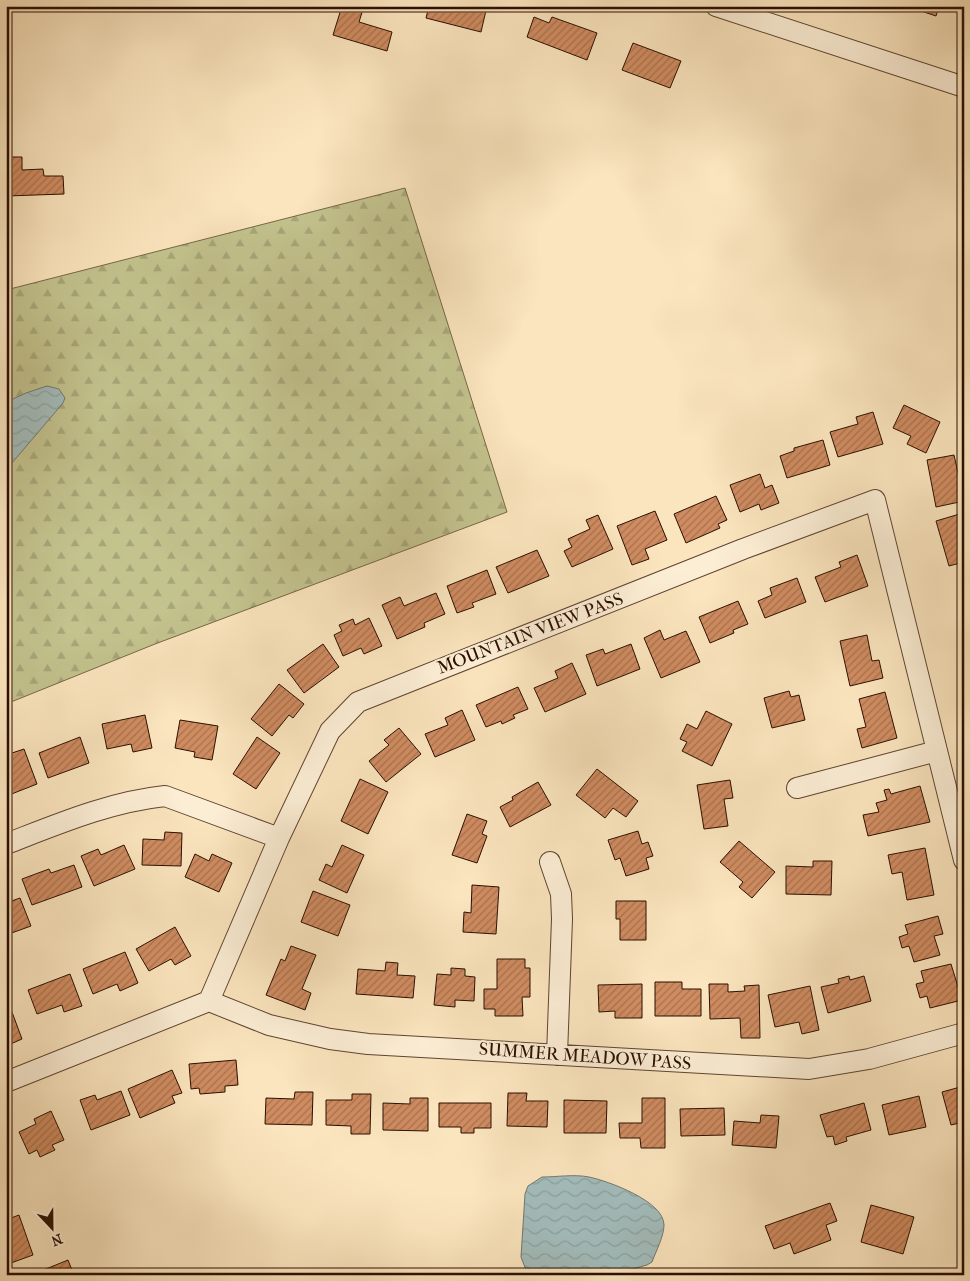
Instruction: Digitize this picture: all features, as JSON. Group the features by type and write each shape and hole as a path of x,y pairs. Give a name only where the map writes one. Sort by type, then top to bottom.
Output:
{"street":[{"path":"716,6 964,87"},
{"name":"MOUNTAIN VIEW PASS","path":"209,1001 279,838 330,730 358,702 743,549 876,500 964,860"},
{"path":"797,788 937,751"},
{"path":"6,844 84,814 146,798 165,796 279,838"},
{"path":"550,862 558,882 562,910 557,1056"},
{"path":"6,1082 209,1001"},
{"name":"SUMMER MEADOW PASS","path":"209,1001 269,1025 330,1039 368,1044 809,1069 869,1059 964,1033"}],"green space":[{"path":"405,188 507,512 155,644 6,704 6,290"}],"water":[{"path":"47,386 59,389 65,398 63,403 6,470 6,402"},
{"path":"542,1177 589,1177 609,1183 645,1200 662,1216 664,1225 652,1262 610,1275 566,1275 526,1270 521,1257 525,1194 528,1186"}],"building":[{"path":"342,6 364,6 359,22 392,32 387,51 333,35"},
{"path":"429,6 487,6 481,32 426,18"},
{"path":"906,6 939,6 936,16"},
{"path":"534,17 549,23 552,17 597,33 587,60 527,37"},
{"path":"633,43 681,61 670,88 622,70"},
{"path":"6,157 22,157 22,170 43,169 44,176 63,176 64,194 6,196"},
{"path":"904,405 940,422 926,453 907,444 911,436 893,428"},
{"path":"873,412 883,444 838,457 830,432 858,424 856,417"},
{"path":"823,440 830,465 787,478 780,456 794,451 794,448"},
{"path":"954,455 960,482 964,482 964,501 936,507 927,460"},
{"path":"760,474 765,488 772,485 779,503 761,510 759,504 740,512 730,485"},
{"path":"716,496 727,520 718,524 720,528 686,543 674,514"},
{"path":"655,511 667,540 645,549 649,559 632,565 617,526"},
{"path":"963,513 964,562 949,566 936,521"},
{"path":"598,515 613,549 572,567 564,551 572,547 568,539 590,529 586,520"},
{"path":"537,550 549,576 508,593 496,567"},
{"path":"857,555 868,586 825,602 815,577 841,567 839,562"},
{"path":"487,570 496,594 472,603 474,607 457,613 447,586"},
{"path":"797,578 806,602 765,618 758,601 772,595 770,588"},
{"path":"436,593 445,614 424,623 425,627 397,639 382,605 400,597 404,606"},
{"path":"738,601 748,624 733,630 734,633 710,643 699,617"},
{"path":"369,618 382,646 364,654 361,648 343,656 334,635 342,631 339,625 353,619 355,625"},
{"path":"660,630 664,640 686,631 700,662 661,678 644,638"},
{"path":"867,635 872,661 879,660 883,678 850,686 840,641"},
{"path":"323,644 339,667 304,693 287,670"},
{"path":"631,644 640,669 597,686 586,655 603,649 605,654"},
{"path":"572,663 586,694 545,712 534,688 558,678 555,671"},
{"path":"279,684 304,704 293,718 289,715 272,736 251,719"},
{"path":"518,687 528,709 513,715 515,718 502,724 501,721 486,727 476,705"},
{"path":"789,691 791,697 799,695 805,720 772,728 764,698"},
{"path":"885,692 897,738 862,748 857,729 866,727 859,699"},
{"path":"462,710 475,740 435,757 425,734 448,725 445,718"},
{"path":"706,711 732,724 712,766 682,751 687,742 680,739 687,724 697,729"},
{"path":"145,715 152,748 133,752 131,744 107,749 102,724"},
{"path":"180,720 218,726 212,760 194,757 195,752 175,748"},
{"path":"399,728 421,754 386,782 369,761 389,745 384,740"},
{"path":"80,737 89,763 48,778 39,753"},
{"path":"257,737 280,753 256,789 233,774"},
{"path":"24,749 37,784 9,795 6,788 6,755"},
{"path":"597,769 638,801 626,817 613,808 605,818 576,795"},
{"path":"360,779 388,792 368,834 341,821"},
{"path":"730,780 733,798 724,799 728,826 704,829 697,785"},
{"path":"538,782 551,805 510,827 500,807 513,800 512,797"},
{"path":"920,786 930,822 868,836 863,815 879,812 876,803 887,800 884,790 889,789 891,794"},
{"path":"467,814 487,821 482,834 487,836 477,863 452,855"},
{"path":"638,831 642,844 648,842 653,856 646,858 649,869 626,876 620,858 615,860 608,840"},
{"path":"165,832 182,833 181,866 142,865 143,839 164,840"},
{"path":"739,841 775,872 752,898 739,887 743,882 720,862"},
{"path":"124,845 135,869 94,886 81,856 98,849 101,855"},
{"path":"342,845 364,855 347,893 319,880 326,864 332,867"},
{"path":"925,848 934,895 907,900 902,872 892,874 888,855"},
{"path":"195,854 209,861 212,854 232,863 219,892 185,877"},
{"path":"813,861 832,861 831,895 786,894 786,866 813,867"},
{"path":"74,865 82,887 32,905 22,879 49,869 51,873"},
{"path":"472,885 499,887 496,934 463,932 464,912 471,913"},
{"path":"313,891 350,905 338,936 301,922"},
{"path":"20,898 31,926 6,935 6,903"},
{"path":"616,901 646,901 646,940 620,940 620,919 616,919"},
{"path":"938,916 943,934 934,936 940,955 914,962 909,946 902,948 899,937 908,934 905,925"},
{"path":"175,927 191,956 175,965 171,959 149,971 136,949"},
{"path":"291,946 316,955 302,989 311,993 305,1010 266,995 281,959 285,961"},
{"path":"125,952 138,983 120,991 117,984 93,994 83,969"},
{"path":"497,959 525,959 525,968 530,968 530,997 522,997 523,1016 495,1016 495,1009 484,1009 484,989 497,989"},
{"path":"386,962 398,963 397,975 415,976 413,998 356,994 358,969 385,971"},
{"path":"951,964 962,1000 930,1008 927,996 920,998 916,984 924,982 921,971"},
{"path":"451,968 465,969 465,976 475,977 474,1001 455,1000 455,1007 434,1005 437,974 451,975"},
{"path":"70,974 82,1006 64,1012 62,1005 37,1014 28,990"},
{"path":"849,976 850,980 864,976 871,1001 828,1013 821,987 839,983 838,979"},
{"path":"655,982 682,982 682,989 701,989 701,1016 655,1016"},
{"path":"642,984 642,1018 615,1018 615,1011 599,1012 598,985"},
{"path":"709,984 728,984 728,992 745,991 744,986 759,985 760,1038 741,1038 740,1018 710,1019"},
{"path":"810,986 819,1030 802,1034 799,1022 775,1027 768,995"},
{"path":"9,1004 22,1039 6,1046 6,1005"},
{"path":"236,1060 238,1085 225,1086 225,1092 200,1094 199,1088 191,1089 189,1064"},
{"path":"172,1070 182,1093 172,1096 175,1103 140,1118 128,1089"},
{"path":"964,1086 964,1114 962,1114 964,1122 951,1125 942,1092"},
{"path":"121,1091 130,1115 91,1130 80,1100 95,1095 97,1100"},
{"path":"295,1092 313,1092 312,1125 265,1124 266,1098 294,1099"},
{"path":"508,1093 527,1093 526,1101 548,1101 547,1127 507,1126"},
{"path":"352,1094 371,1094 370,1134 351,1134 351,1126 326,1125 326,1100 352,1100"},
{"path":"919,1096 926,1127 889,1135 882,1105"},
{"path":"410,1098 428,1098 428,1131 383,1130 383,1103 410,1104"},
{"path":"642,1098 665,1098 665,1148 641,1148 640,1138 620,1138 619,1123 642,1123"},
{"path":"564,1100 607,1101 606,1133 564,1133"},
{"path":"439,1103 491,1103 491,1128 474,1128 474,1133 461,1133 461,1127 439,1127"},
{"path":"864,1103 871,1130 846,1137 847,1141 835,1145 833,1136 827,1137 820,1115"},
{"path":"724,1108 725,1135 681,1136 680,1109"},
{"path":"51,1111 64,1140 52,1145 55,1150 40,1157 37,1150 29,1154 19,1132 36,1124 34,1119"},
{"path":"761,1115 779,1116 776,1148 732,1145 734,1121 760,1123"},
{"path":"830,1203 837,1221 826,1225 831,1240 794,1254 790,1243 774,1249 765,1226"},
{"path":"871,1205 914,1217 903,1254 861,1242"},
{"path":"19,1215 33,1255 11,1263 6,1251 6,1220"},
{"path":"68,1260 74,1275 37,1275 36,1273"}]}
